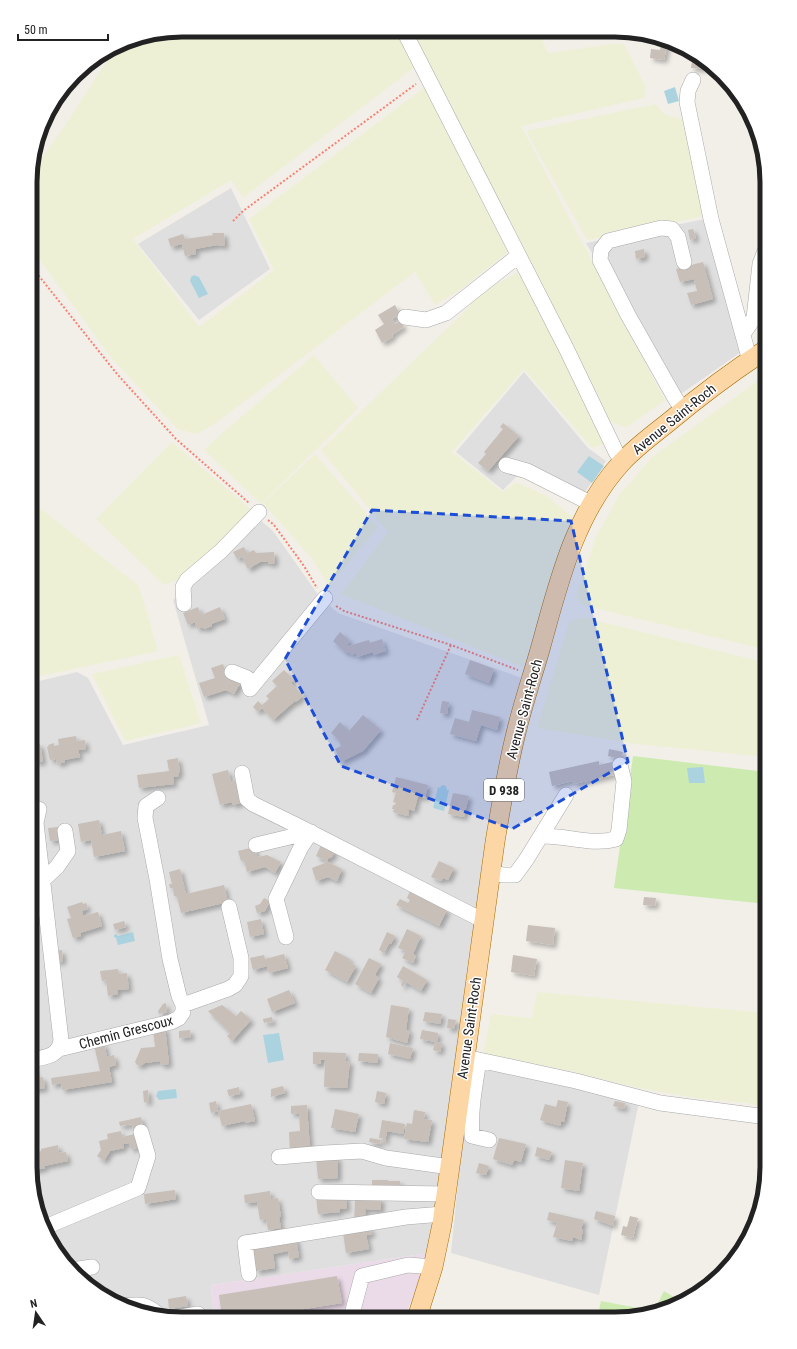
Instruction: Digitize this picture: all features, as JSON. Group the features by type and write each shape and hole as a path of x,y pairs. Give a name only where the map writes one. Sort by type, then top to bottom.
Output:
{"main road":[{"name":"Avenue Saint-Roch","path":"418,1312 433,1267 450,1167 472,1058 484,921 505,785 516,732 572,543 585,515 602,488 622,462 648,438 683,410 760,353"}],"street":[{"path":"407,37 566,348 622,462"},
{"path":"693,80 688,91 688,110 711,219 750,360"},
{"path":"683,410 624,308 600,260 601,250 608,241 661,228 672,229 678,237 684,262"},
{"path":"405,317 426,320 446,314 475,289 518,256"},
{"path":"754,318 760,264"},
{"path":"743,334 760,311"},
{"path":"506,465 527,471 592,504"},
{"path":"184,604 184,588 187,580 221,551 259,512"},
{"path":"232,672 247,678 250,689 325,598"},
{"path":"541,836 596,842 606,842 616,839 619,830 624,781 620,765"},
{"path":"242,773 247,799 253,804 484,921"},
{"path":"491,873 515,875 526,860 566,795"},
{"path":"158,798 146,806 145,818 170,959 179,996 183,1005 228,989 235,985 241,976 241,958 229,907"},
{"name":"Chemin Grescoux","path":"37,818 39,809"},
{"path":"43,880 57,866 68,851 65,830"},
{"path":"256,845 298,835 306,830"},
{"path":"286,937 276,899 301,847 306,830"},
{"name":"Chemin Grescoux","path":"37,831 61,1040 59,1049"},
{"name":"Chemin Grescoux","path":"37,1058 48,1056 59,1049 171,1022 179,1018 183,1012 183,1005"},
{"path":"489,1140 472,1136 471,1122 475,1086 472,1058 576,1081 660,1103 760,1115"},
{"path":"49,1225 138,1188 148,1156 142,1132"},
{"path":"279,1157 362,1151 386,1158 450,1167"},
{"path":"319,1192 446,1194"},
{"path":"249,1274 245,1243 406,1217 443,1214"},
{"path":"353,1312 362,1276 408,1265 433,1267"},
{"path":"78,1269 92,1267"},
{"path":"136,1304 148,1308"}],"path":[{"path":"233,221 243,211 428,76"},
{"path":"417,720 451,645"}],"highlighted area":[{"path":"372,510 571,521 628,762 512,829 341,766 285,659"}],"shaded area":[{"path":"231,188 270,269 199,320 138,244"},
{"path":"705,219 741,352 678,396 586,243"},
{"path":"524,372 588,448 606,461 583,495 528,465 503,490 456,452"},
{"path":"259,519 273,531 319,596 338,613 522,678 469,955 429,1253 211,1285 213,1312 172,1312 153,1309 126,1301 101,1288 79,1270 56,1240 42,1205 37,1177 37,682 77,672 88,678 123,745 209,725 173,600"},
{"path":"470,1063 639,1102 599,1295 451,1253"},
{"path":"429,1253 407,1312 213,1312 211,1285"}],"green space":[{"path":"172,37 402,37 416,66 243,198 231,180 133,239 199,327 274,270 249,219 425,87 508,252 461,289 435,305 415,272 216,423 197,434 177,429 110,356 37,256 38,162 62,130 112,54 126,48 144,42"},
{"path":"413,37 541,37 548,53 613,44 624,44 646,87 644,98 521,126 665,400 626,428 605,419"},
{"path":"656,104 664,114 686,121 705,216 587,240 526,131"},
{"path":"519,272 597,427 604,444 592,448 524,369 452,452 503,492 516,482 547,496 572,517 544,597 523,667 341,594 388,532 321,450 466,310 480,292"},
{"path":"314,355 358,408 261,504 204,450"},
{"path":"760,379 760,648 582,605 576,596 596,537 619,495 652,457"},
{"path":"172,442 255,513 187,577 164,585 96,519"},
{"path":"315,454 378,527 329,586 312,559 263,503"},
{"path":"37,506 139,586 158,651 37,677"},
{"path":"581,617 760,661 760,756 637,744 537,728 569,622"},
{"path":"179,655 201,723 125,741 92,674"},
{"path":"633,756 760,771 760,903 614,888"},
{"path":"537,992 760,1012 760,1107 748,1103 702,1099 639,1088 570,1071 483,1053 491,1014 532,1018"},
{"path":"664,1291 676,1298 671,1301 657,1306"},
{"path":"601,1301 644,1309 625,1312 599,1312"}],"water":[{"path":"675,87 679,101 668,104 664,91"},
{"path":"194,275 199,277 208,294 199,298 190,281 191,277"},
{"path":"589,456 604,466 592,483 577,472"},
{"path":"703,767 705,783 689,783 687,768"},
{"path":"442,785 446,786 447,790 449,790 444,811 433,808 438,787 440,788"},
{"path":"133,932 135,941 118,945 114,935 116,934 118,936"},
{"path":"279,1033 284,1060 268,1063 263,1035"},
{"path":"176,1089 177,1098 159,1100 156,1096 158,1091"}],"building":[{"path":"661,45 667,47 664,60 650,58 651,49 660,50"},
{"path":"692,59 704,68 704,69 691,68"},
{"path":"693,229 696,238 690,240 688,230"},
{"path":"212,233 224,233 225,246 217,245 195,249 196,254 185,256 182,244 171,247 168,239 183,234 185,239 213,235"},
{"path":"644,249 645,257 636,259 635,251"},
{"path":"703,262 713,299 691,305 687,293 697,291 694,279 680,282 676,269"},
{"path":"395,305 400,314 392,319 395,324 400,321 404,327 392,335 393,337 382,343 375,330 384,324 378,315"},
{"path":"503,423 519,436 488,471 478,463 486,454 484,452 503,429 500,427"},
{"path":"244,547 247,553 254,550 256,553 274,552 275,563 268,564 268,562 260,562 248,569 242,557 237,559 233,552"},
{"path":"198,607 201,615 220,607 225,619 211,624 212,626 204,629 203,627 197,629 195,622 188,625 183,613"},
{"path":"340,632 350,641 347,645 348,646 369,640 370,643 382,639 386,651 373,655 373,652 357,657 356,653 351,655 350,652 346,653 333,641"},
{"path":"470,660 494,669 489,683 465,674"},
{"path":"223,664 226,674 241,682 234,694 226,690 204,697 199,683 215,678 211,668"},
{"path":"284,670 294,680 291,683 303,696 273,720 262,708 258,712 253,707 258,701 262,705 269,699 266,696 277,686 272,681"},
{"path":"442,701 449,702 447,714 440,713"},
{"path":"472,710 500,717 497,730 481,725 476,741 450,734 455,718 469,722"},
{"path":"363,715 381,730 363,751 341,762 335,749 341,746 338,739 331,733 340,722 349,731"},
{"path":"76,736 77,741 85,740 86,749 78,750 80,757 64,760 65,762 57,764 56,759 50,760 47,747 49,746 48,745 54,743 54,746 59,745 58,739"},
{"path":"37,744 40,744 43,761 37,763"},
{"path":"609,749 623,752 621,759 608,756"},
{"path":"178,758 180,773 178,773 179,776 173,777 174,784 139,788 137,775 169,771 167,760"},
{"path":"599,761 599,765 612,762 614,775 574,784 573,781 552,786 549,772"},
{"path":"228,770 231,782 235,780 241,803 232,805 232,802 220,805 212,774"},
{"path":"396,777 428,785 425,798 418,796 414,811 409,809 408,816 393,812 394,809 392,809 393,805 396,803 393,802 396,793 392,792"},
{"path":"453,793 469,796 464,817 448,814"},
{"path":"99,820 102,835 121,831 125,851 94,857 91,840 81,842 78,824"},
{"path":"59,827 61,840 50,841 48,828"},
{"path":"321,845 335,851 332,857 327,859 328,862 342,869 337,881 328,877 316,881 312,868 325,863 324,860 316,856"},
{"path":"254,847 257,857 267,855 281,862 275,873 265,867 247,872 244,860 241,861 238,851"},
{"path":"439,861 454,868 448,880 443,878 441,881 431,877"},
{"path":"180,869 186,894 224,885 228,902 181,913 177,896 174,896 173,888 170,888 169,884 172,884 169,872"},
{"path":"410,891 447,910 439,926 396,905 400,899 408,903 410,900 407,898"},
{"path":"644,897 656,898 655,906 643,905"},
{"path":"264,898 270,901 265,911 257,913 255,906 260,904"},
{"path":"82,902 83,904 86,903 88,909 82,911 83,916 98,912 102,926 80,933 81,936 73,938 67,919 71,918 67,907"},
{"path":"261,919 264,934 250,937 247,922"},
{"path":"124,921 126,927 115,930 113,924"},
{"path":"528,925 555,928 553,945 526,941"},
{"path":"407,929 421,936 413,954 416,956 413,963 402,958 406,951 398,948"},
{"path":"387,932 395,936 391,944 389,943 384,953 379,950"},
{"path":"62,950 63,961 56,962 55,951"},
{"path":"335,951 350,959 349,962 356,966 347,982 325,970"},
{"path":"284,954 288,968 269,973 267,966 253,970 250,958 264,955 265,959"},
{"path":"513,955 537,959 534,976 511,972"},
{"path":"369,958 381,964 375,975 379,978 371,993 355,984"},
{"path":"403,966 427,980 421,991 406,982 403,987 401,985 403,981 397,977"},
{"path":"118,969 119,974 127,973 129,989 117,990 118,994 108,996 106,980 102,981 100,971"},
{"path":"289,990 295,1003 272,1012 267,999"},
{"path":"166,1003 167,1012 159,1014 158,1011 163,1004"},
{"path":"222,1005 236,1016 241,1011 251,1020 232,1041 227,1036 230,1033 208,1011"},
{"path":"391,1005 409,1008 406,1030 410,1030 407,1043 386,1037"},
{"path":"425,1012 442,1014 440,1024 423,1021"},
{"path":"272,1017 273,1022 264,1023 263,1019"},
{"path":"448,1019 456,1020 454,1029 447,1028"},
{"path":"165,1027 169,1064 161,1065 160,1061 145,1063 140,1066 137,1065 135,1062 141,1048 155,1047 153,1030"},
{"path":"190,1030 191,1037 179,1038 179,1031"},
{"path":"422,1030 438,1033 437,1042 442,1043 440,1052 433,1050 435,1042 420,1039"},
{"path":"104,1043 107,1057 114,1055 116,1065 109,1067 112,1082 62,1090 61,1083 52,1085 51,1078 100,1071 94,1045"},
{"path":"390,1043 413,1048 410,1059 388,1054"},
{"path":"313,1052 346,1053 345,1061 350,1061 347,1088 324,1087 325,1060 321,1060 321,1064 313,1064"},
{"path":"359,1053 378,1054 378,1063 358,1061"},
{"path":"43,1077 45,1088 37,1089 37,1078"},
{"path":"283,1086 285,1093 271,1097 271,1089"},
{"path":"239,1087 240,1094 229,1096 227,1090"},
{"path":"148,1090 149,1102 144,1102 143,1091"},
{"path":"377,1091 386,1093 384,1104 375,1102"},
{"path":"558,1100 568,1102 564,1122 561,1121 560,1126 540,1120 545,1104 556,1107"},
{"path":"216,1101 218,1111 211,1113 209,1103"},
{"path":"615,1101 625,1103 624,1109 613,1106"},
{"path":"251,1104 255,1121 245,1123 245,1121 222,1126 218,1111"},
{"path":"307,1105 310,1150 290,1151 289,1132 300,1131 299,1113 291,1114 291,1106"},
{"path":"335,1109 359,1114 355,1132 331,1128"},
{"path":"414,1110 425,1112 424,1119 432,1120 428,1142 404,1139 407,1123 412,1124"},
{"path":"141,1117 143,1127 133,1129 132,1124 120,1126 119,1122"},
{"path":"382,1120 405,1124 403,1134 387,1131 385,1142 382,1141 383,1138 379,1138"},
{"path":"121,1131 122,1137 135,1134 137,1148 131,1149 129,1143 123,1144 124,1148 110,1151 104,1161 97,1156 101,1150 99,1141 108,1139 107,1134"},
{"path":"370,1138 381,1140 380,1144 369,1142"},
{"path":"499,1138 526,1144 521,1162 514,1160 512,1165 493,1159"},
{"path":"58,1145 59,1153 66,1152 68,1161 44,1166 45,1168 37,1170 37,1152 41,1151 41,1149"},
{"path":"537,1147 552,1152 549,1160 535,1156"},
{"path":"338,1157 338,1178 318,1179 316,1158"},
{"path":"565,1160 583,1163 579,1191 561,1188"},
{"path":"479,1163 489,1166 486,1175 476,1173"},
{"path":"372,1180 400,1181 401,1189 372,1189"},
{"path":"175,1190 176,1199 145,1204 144,1194"},
{"path":"270,1191 271,1199 278,1198 281,1228 268,1230 266,1219 260,1220 257,1202 245,1203 244,1195"},
{"path":"346,1195 347,1209 340,1209 340,1212 318,1214 316,1197"},
{"path":"355,1198 381,1198 381,1210 365,1209 366,1220 354,1223"},
{"path":"596,1211 615,1216 613,1226 594,1219"},
{"path":"549,1212 584,1220 581,1229 583,1229 581,1240 573,1237 572,1241 553,1237 557,1223 547,1220"},
{"path":"630,1216 638,1218 633,1238 621,1235 623,1226 627,1227"},
{"path":"371,1228 372,1234 366,1235 369,1249 346,1253 343,1233"},
{"path":"296,1238 299,1257 289,1259 288,1251 273,1254 275,1268 256,1271 252,1244"},
{"path":"337,1276 342,1303 285,1312 221,1312 219,1295"},
{"path":"186,1296 188,1306 169,1309 168,1299"}]}
